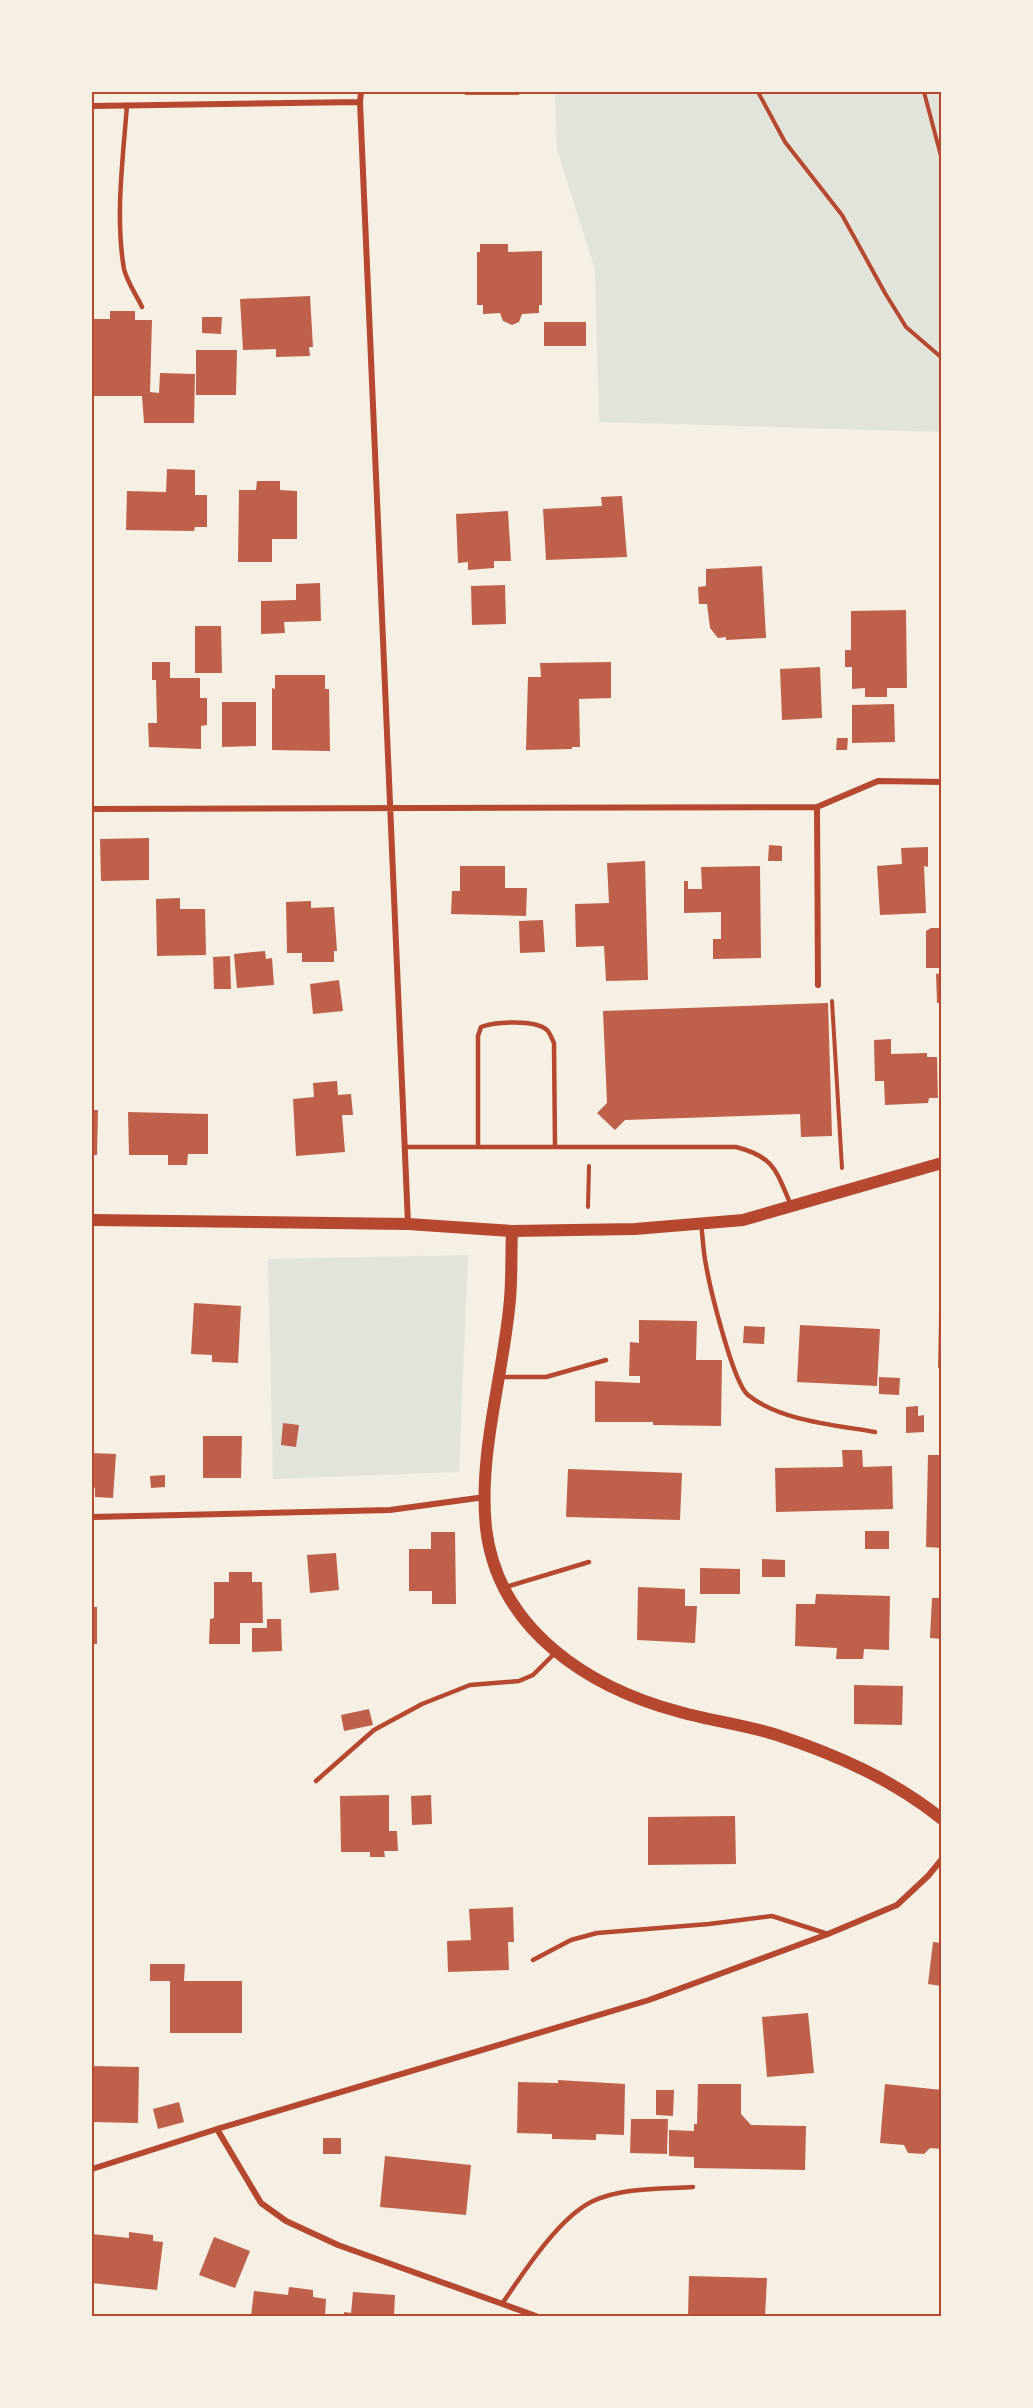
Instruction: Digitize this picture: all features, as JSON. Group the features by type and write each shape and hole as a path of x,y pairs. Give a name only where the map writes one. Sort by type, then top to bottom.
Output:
{"main road":[{"path":"92,1221 408,1224 512,1231 588,1231 701,1224 743,1220 792,1208 942,1163"},
{"path":"512,1231 510,1299 489,1452 486,1528 493,1559 504,1587 532,1629 555,1653 607,1686 678,1712 774,1734 845,1759 918,1800 942,1819"}],"street":[{"path":"361,92 408,1224"},
{"path":"92,106 360,102"},
{"path":"92,809 817,807 878,781 942,782"},
{"path":"817,807 818,985"},
{"path":"92,1517 390,1510 486,1497"},
{"path":"92,2169 217,2129 649,2000 828,1934 897,1905 928,1876 942,1858"},
{"path":"217,2129 261,2203 286,2221 338,2244 536,2316"}],"lane":[{"path":"127,105 120,185 124,272 142,307"},
{"path":"478,1146 478,1036 481,1027 491,1024 535,1024 547,1030 554,1043 555,1147"},
{"path":"405,1147 736,1147 756,1152 774,1166 792,1208"},
{"path":"701,1224 709,1276 736,1374 746,1394 763,1405 800,1419 875,1432"},
{"path":"499,1377 546,1377 606,1360"},
{"path":"504,1587 589,1562"},
{"path":"316,1781 374,1730 422,1704 470,1685 519,1681 533,1675 555,1653"},
{"path":"533,1960 571,1940 597,1933 709,1924 772,1916 828,1934"},
{"path":"502,2304 535,2257 570,2218 593,2201 637,2190 693,2187"}],"path":[{"path":"758,92 785,142 842,215 906,327 942,358"},
{"path":"924,92 942,160"},
{"path":"818,985 832,1001 843,1192"},
{"path":"588,1231 589,1147"}],"shaded area":[{"path":"555,92 941,92 941,432 599,422 595,270 557,150"},
{"path":"468,1255 459,1472 273,1479 268,1259"}],"building":[{"path":"465,92 519,92 519,95 465,95"},
{"path":"480,244 508,244 508,252 542,251 542,305 539,305 539,313 522,314 519,322 512,325 503,321 500,313 483,314 483,305 477,305 477,252 480,252"},
{"path":"310,296 313,347 309,347 310,356 276,357 276,349 243,350 240,299"},
{"path":"110,311 135,311 135,320 152,320 150,392 159,393 160,373 195,374 194,423 144,423 142,396 92,396 93,319 110,319"},
{"path":"202,317 222,317 221,334 202,333"},
{"path":"544,322 586,322 586,346 544,346"},
{"path":"196,350 237,350 236,395 196,395"},
{"path":"167,469 195,470 195,495 207,495 207,527 195,527 194,531 126,530 127,491 166,492"},
{"path":"257,481 280,481 280,490 297,491 297,539 272,539 272,562 238,562 239,490 256,490"},
{"path":"622,496 627,557 546,560 543,509 602,506 601,497"},
{"path":"508,511 511,561 494,561 494,568 468,570 468,562 458,563 456,514"},
{"path":"762,566 766,638 726,640 726,637 718,638 710,628 707,604 699,604 698,587 706,586 706,569"},
{"path":"320,583 321,621 284,622 285,633 261,634 261,601 296,600 296,584"},
{"path":"505,585 506,624 472,625 471,586"},
{"path":"906,610 907,688 887,688 887,697 865,697 865,688 852,689 852,667 845,667 845,650 851,650 851,611"},
{"path":"195,626 221,626 222,673 195,673"},
{"path":"152,662 170,662 170,678 200,678 200,698 207,698 207,725 201,726 201,749 149,747 148,723 157,723 156,680 152,680"},
{"path":"611,662 611,698 579,699 580,747 526,750 528,677 541,677 540,663"},
{"path":"820,667 822,718 782,720 780,669"},
{"path":"275,675 325,675 325,689 329,689 330,751 272,750 272,688 275,689"},
{"path":"222,702 256,702 256,746 222,747"},
{"path":"894,704 895,742 852,743 852,705"},
{"path":"837,738 848,738 847,750 836,750"},
{"path":"149,838 149,880 101,881 100,839"},
{"path":"769,845 782,846 782,861 768,861"},
{"path":"928,847 928,867 924,866 926,913 880,915 877,866 902,864 901,848"},
{"path":"645,861 648,980 606,981 604,946 576,947 575,904 609,903 607,863"},
{"path":"460,866 505,866 505,888 527,888 526,916 451,914 452,891 460,891"},
{"path":"760,866 761,958 713,959 713,939 721,939 721,912 684,913 684,881 688,881 688,889 702,889 701,867"},
{"path":"180,898 180,909 205,909 206,955 157,956 156,899"},
{"path":"311,901 311,908 334,907 337,951 334,951 334,962 302,962 302,953 287,953 286,902"},
{"path":"543,920 545,952 520,953 519,921"},
{"path":"931,928 942,928 942,968 926,968 926,931"},
{"path":"265,951 266,959 272,958 274,985 237,988 234,954"},
{"path":"230,956 231,989 214,989 213,957"},
{"path":"942,973 942,1003 937,1003 936,974"},
{"path":"339,980 343,1011 313,1014 310,984"},
{"path":"828,1003 832,1136 801,1137 800,1114 625,1120 615,1130 597,1113 607,1103 603,1011"},
{"path":"891,1039 891,1054 927,1053 927,1057 937,1057 938,1098 929,1098 928,1103 885,1105 884,1081 875,1081 874,1040"},
{"path":"337,1081 338,1095 351,1094 353,1115 342,1115 345,1152 296,1156 293,1099 314,1097 313,1083"},
{"path":"92,1110 98,1110 97,1155 92,1155"},
{"path":"128,1112 208,1114 208,1154 188,1154 187,1165 168,1165 168,1155 129,1155"},
{"path":"194,1303 241,1306 238,1363 212,1362 212,1355 191,1354"},
{"path":"939,1315 942,1316 942,1368 938,1368"},
{"path":"639,1320 697,1321 696,1360 722,1360 721,1426 653,1425 653,1422 595,1422 595,1381 640,1383 640,1376 629,1376 630,1342 639,1343"},
{"path":"800,1325 880,1329 877,1386 797,1382"},
{"path":"744,1326 765,1327 764,1344 743,1343"},
{"path":"879,1377 900,1378 899,1395 879,1394"},
{"path":"918,1406 918,1416 924,1415 924,1432 906,1433 906,1407"},
{"path":"283,1423 299,1425 296,1447 281,1445"},
{"path":"203,1436 242,1436 241,1478 203,1478"},
{"path":"842,1450 862,1450 863,1467 892,1466 893,1509 776,1512 775,1468 843,1467"},
{"path":"92,1453 116,1454 113,1498 95,1497 95,1488 92,1487"},
{"path":"928,1455 942,1455 942,1548 926,1547"},
{"path":"568,1469 682,1473 680,1520 566,1517"},
{"path":"165,1475 165,1487 151,1488 150,1476"},
{"path":"865,1531 889,1531 889,1549 865,1549"},
{"path":"431,1532 455,1532 456,1604 432,1604 432,1591 409,1591 409,1549 431,1549"},
{"path":"336,1553 339,1590 310,1593 307,1555"},
{"path":"762,1559 785,1560 785,1577 762,1577"},
{"path":"700,1568 740,1569 740,1594 700,1594"},
{"path":"229,1572 252,1572 252,1582 262,1582 263,1623 240,1623 240,1644 209,1644 210,1619 214,1618 214,1582 229,1582"},
{"path":"638,1587 685,1589 685,1606 697,1606 695,1643 637,1640"},
{"path":"816,1594 890,1596 889,1650 864,1649 863,1659 836,1659 837,1648 795,1646 796,1604 815,1604"},
{"path":"932,1598 942,1598 942,1639 930,1638"},
{"path":"92,1607 97,1607 97,1644 92,1644"},
{"path":"267,1619 281,1619 282,1651 252,1652 252,1628 267,1628"},
{"path":"854,1685 903,1686 902,1725 854,1724"},
{"path":"369,1709 373,1725 344,1731 341,1715"},
{"path":"389,1795 389,1831 397,1831 398,1851 384,1851 385,1857 370,1857 370,1852 341,1852 340,1796"},
{"path":"431,1795 432,1824 412,1825 411,1796"},
{"path":"735,1816 736,1864 648,1865 648,1817"},
{"path":"513,1907 514,1942 508,1942 509,1970 448,1972 447,1941 471,1940 469,1909"},
{"path":"933,1942 942,1943 942,1986 928,1984"},
{"path":"150,1964 185,1964 184,1981 242,1981 242,2033 170,2033 170,1981 150,1981"},
{"path":"808,2013 814,2073 767,2077 762,2017"},
{"path":"92,2066 139,2067 138,2123 92,2122"},
{"path":"558,2080 625,2084 624,2135 596,2134 596,2140 552,2139 552,2134 517,2133 518,2082 558,2083"},
{"path":"698,2084 741,2084 741,2114 751,2125 806,2126 805,2170 694,2168 694,2157 669,2156 669,2130 694,2131 694,2124 697,2124"},
{"path":"885,2084 942,2090 942,2149 930,2148 924,2154 908,2153 904,2145 880,2143"},
{"path":"656,2090 674,2090 673,2116 656,2115"},
{"path":"179,2102 184,2122 158,2129 153,2109"},
{"path":"631,2119 668,2119 667,2154 630,2153"},
{"path":"323,2138 341,2138 341,2154 323,2154"},
{"path":"385,2156 471,2165 466,2215 380,2207"},
{"path":"129,2232 153,2235 153,2241 163,2242 157,2290 92,2283 92,2234 129,2238"},
{"path":"214,2237 250,2251 235,2288 199,2275"},
{"path":"689,2276 767,2278 765,2316 688,2316"},
{"path":"289,2287 313,2290 313,2297 326,2299 325,2316 251,2316 254,2291 288,2295"},
{"path":"353,2292 395,2295 394,2316 344,2316 344,2312 351,2313"}]}
